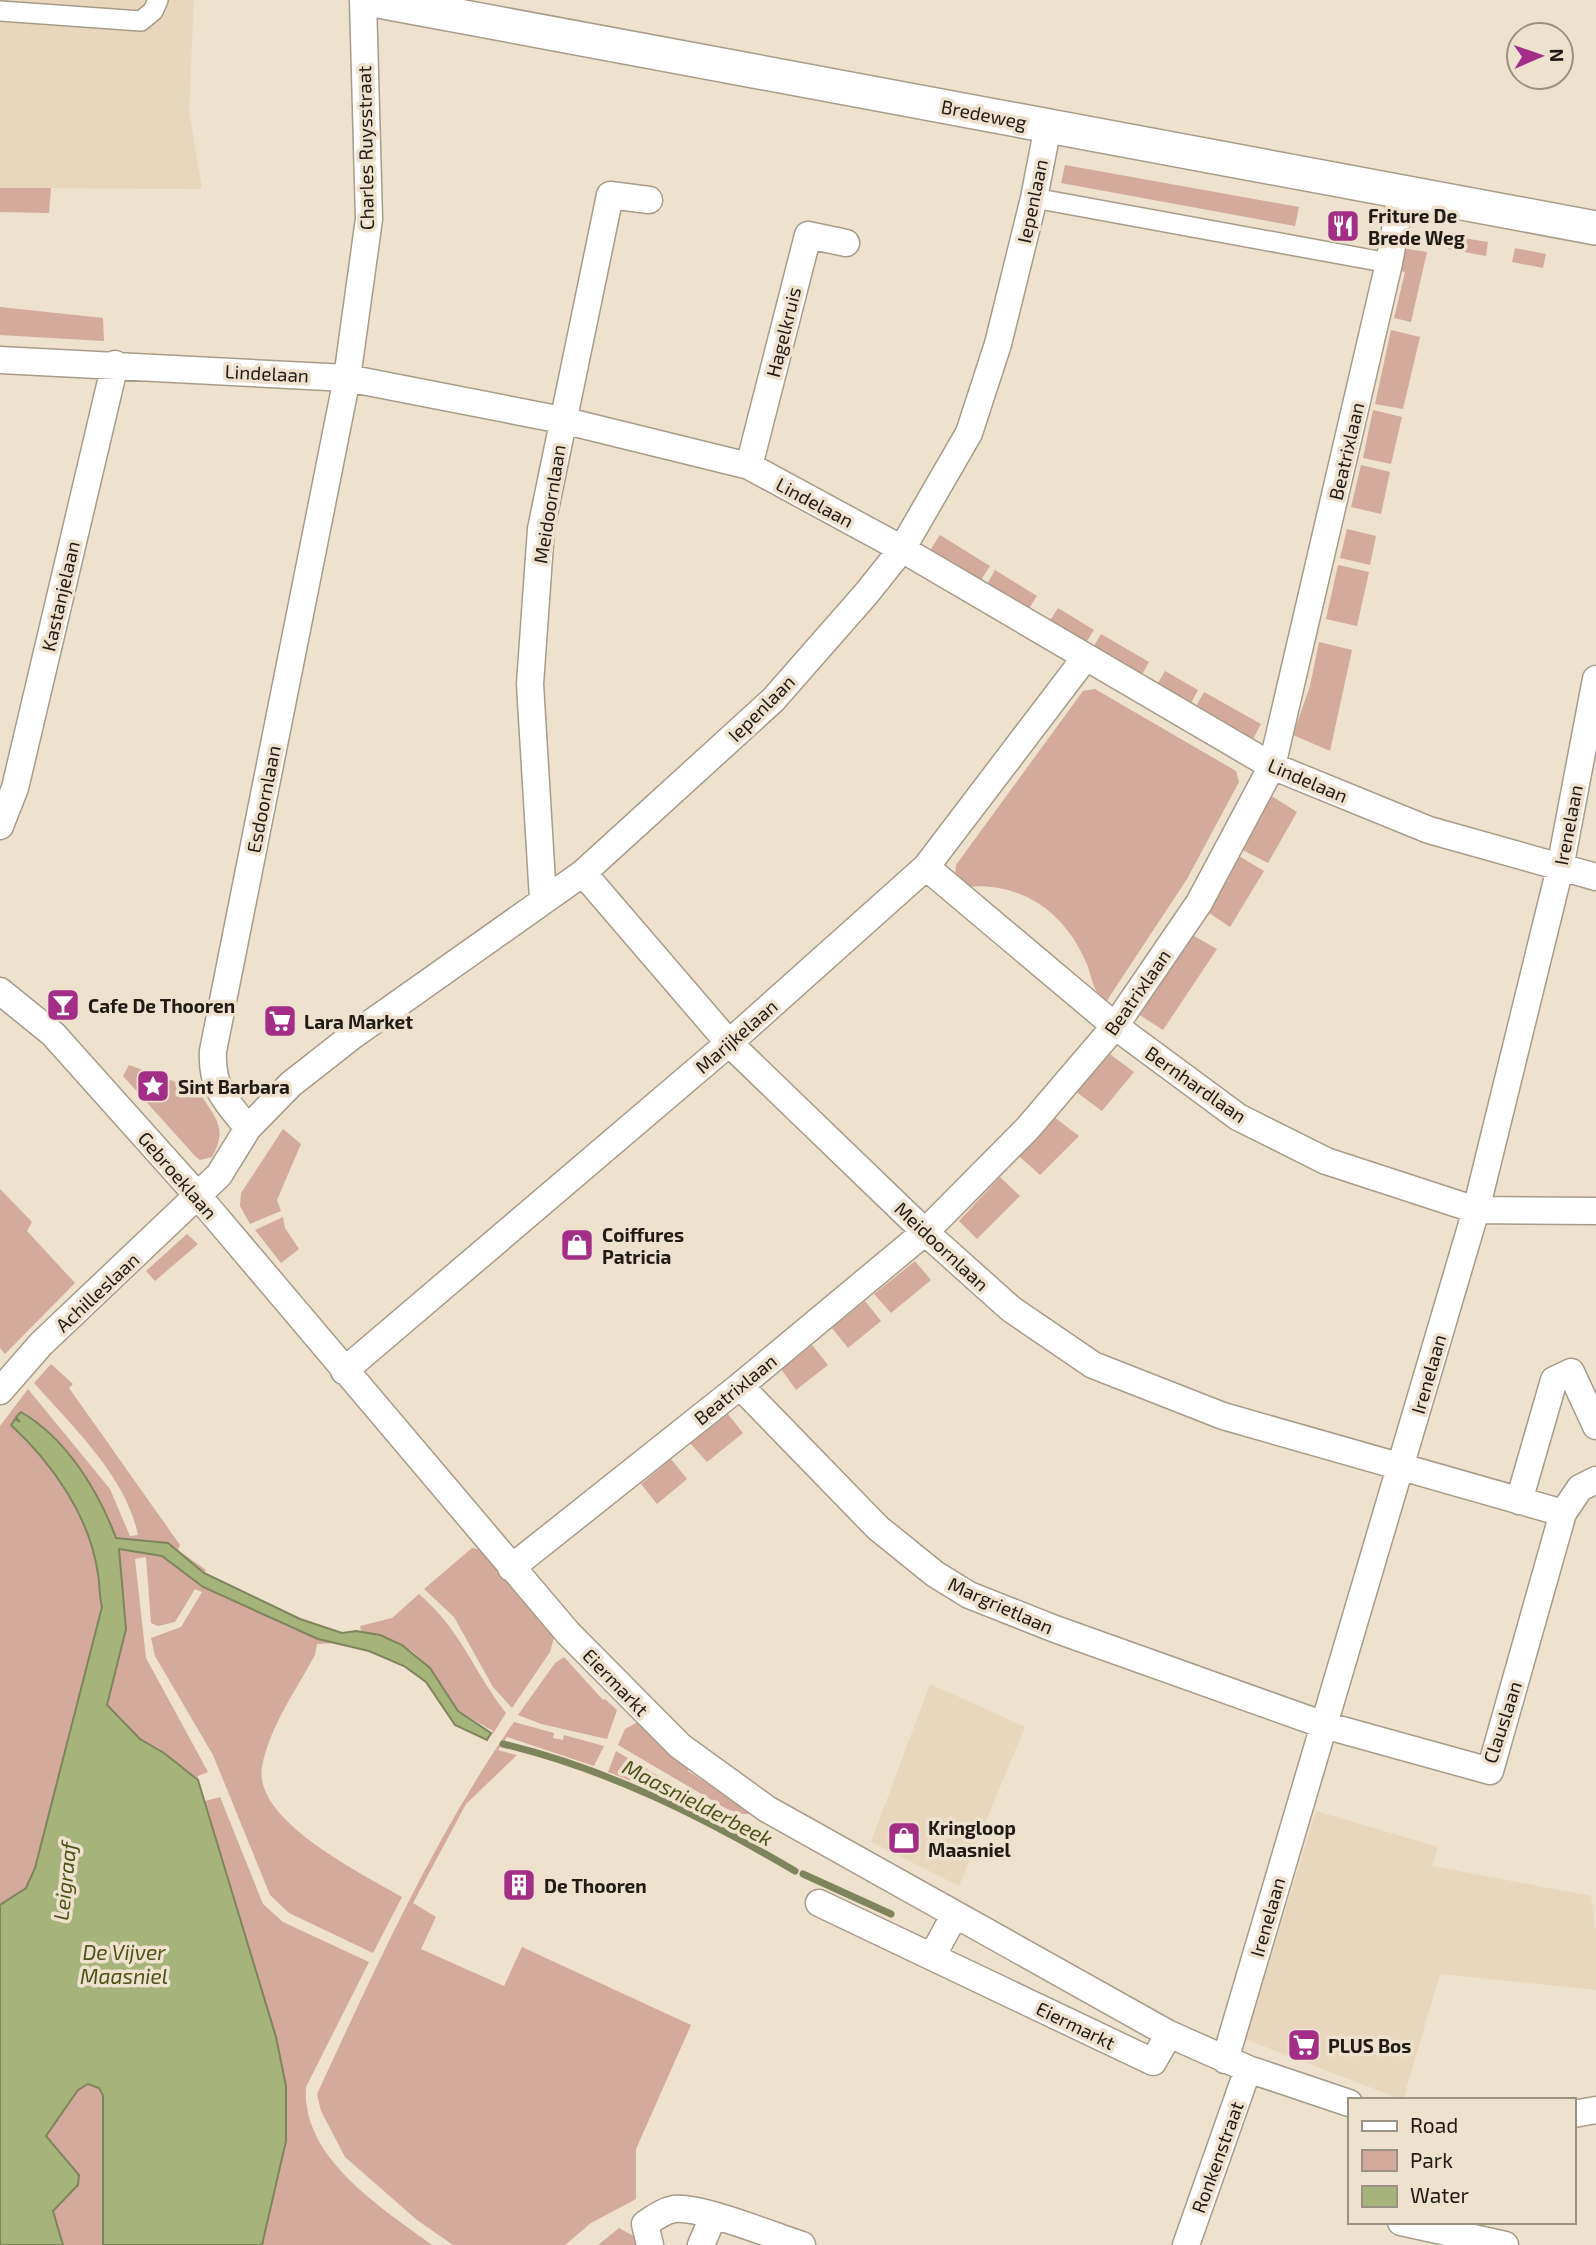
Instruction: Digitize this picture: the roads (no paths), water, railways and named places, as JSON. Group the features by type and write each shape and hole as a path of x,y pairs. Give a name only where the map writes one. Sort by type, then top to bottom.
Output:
{"street":[{"path":"0,11 141,21 153,11 158,0"},
{"name":"Charles Ruysstraat","path":"347,378 369,219 363,0"},
{"name":"Bredeweg","path":"373,0 1596,228"},
{"name":"Iepenlaan","path":"248,1128 291,1084 351,1037 583,873 773,700 902,549 969,433 998,344 1034,198 1048,126"},
{"name":"Beatrixlaan","path":"511,1568 740,1386 925,1232 1028,1128 1115,1026 1199,903 1272,766 1389,263 1402,192"},
{"name":"Meidoornlaan","path":"543,900 530,684 541,529 610,195 649,200"},
{"path":"1034,198 1389,263"},
{"name":"Hagelkruis","path":"749,466 807,235 846,243"},
{"name":"Lindelaan","path":"0,360 347,378 562,420 749,466 902,549 1272,766 1429,830 1596,877"},
{"name":"Kastanjelaan","path":"0,826 15,788 115,364"},
{"name":"Esdoornlaan","path":"248,1128 218,1091 212,1073 213,1051 347,378"},
{"name":"Marijkelaan","path":"344,1371 729,1043 926,867 1085,658"},
{"name":"Irenelaan","path":"1236,2064 1324,1725 1476,1210 1560,868 1596,679"},
{"name":"Bernhardlaan","path":"926,867 1115,1026 1238,1116 1325,1161 1476,1210 1596,1211"},
{"name":"Meidoornlaan","path":"583,873 729,1043 925,1232 1011,1309 1093,1365 1223,1416 1401,1467"},
{"name":"Gebroeklaan","path":"0,991 53,1034 198,1196 344,1371"},
{"path":"198,1196 219,1175 248,1128"},
{"name":"Achilleslaan","path":"0,1391 41,1344 198,1196"},
{"name":"Eiermarkt","path":"344,1371 511,1568 622,1691 680,1746 767,1809 1169,2034 1236,2064 1348,2103"},
{"path":"1519,1501 1554,1380 1571,1372 1596,1426"},
{"name":"Margrietlaan","path":"740,1386 878,1528 935,1574 969,1595 1055,1629 1324,1725"},
{"path":"1401,1467 1563,1513"},
{"name":"Clauslaan","path":"1324,1725 1490,1771 1563,1513 1580,1488 1596,1480"},
{"name":"Eiermarkt","path":"819,1903 1153,2062 1169,2034"},
{"path":"933,1955 955,1914"},
{"name":"Ronkenstraat","path":"1186,2245 1236,2064"},
{"path":"1575,2114 1596,2110"},
{"path":"650,2245 645,2224 660,2213 676,2209 713,2217 802,2245"},
{"path":"701,2245 713,2217"},
{"path":"1410,2224 1505,2245"}],"water":[{"name":"De Vijver Maasniel","path":"21,1412 52,1436 79,1467 100,1502 116,1538 168,1543 204,1573 300,1619 342,1633 356,1631 380,1635 402,1645 430,1668 458,1711 491,1733 487,1740 455,1725 426,1682 404,1666 369,1651 318,1639 203,1587 162,1556 119,1549 126,1629 107,1705 140,1739 164,1753 198,1780 276,2037 286,2086 286,2141 262,2245 103,2245 103,2095 99,2088 88,2084 78,2090 46,2136 79,2175 78,2185 53,2211 63,2245 0,2245 0,1905 26,1888 35,1868 102,1607 94,1553 87,1532 55,1474 11,1425 15,1419 20,1422 16,1417"}],"waterway":[{"name":"Maasnielderbeek","path":"503,1744 580,1767 654,1797 795,1871"},
{"name":"Maasnielderbeek","path":"803,1874 891,1914"}],"place":[{"name":"Friture De Brede Weg","path":"1343,226"},
{"name":"Cafe De Thooren","path":"63,1005"},
{"name":"Lara Market","path":"280,1021"},
{"name":"Sint Barbara","path":"153,1086"},
{"name":"Coiffures Patricia","path":"577,1245"},
{"name":"Kringloop Maasniel","path":"904,1838"},
{"name":"De Thooren","path":"519,1885"},
{"name":"PLUS Bos","path":"1304,2045"}],"water label":[{"name":"Leigraaf","path":"64,1881"}]}
